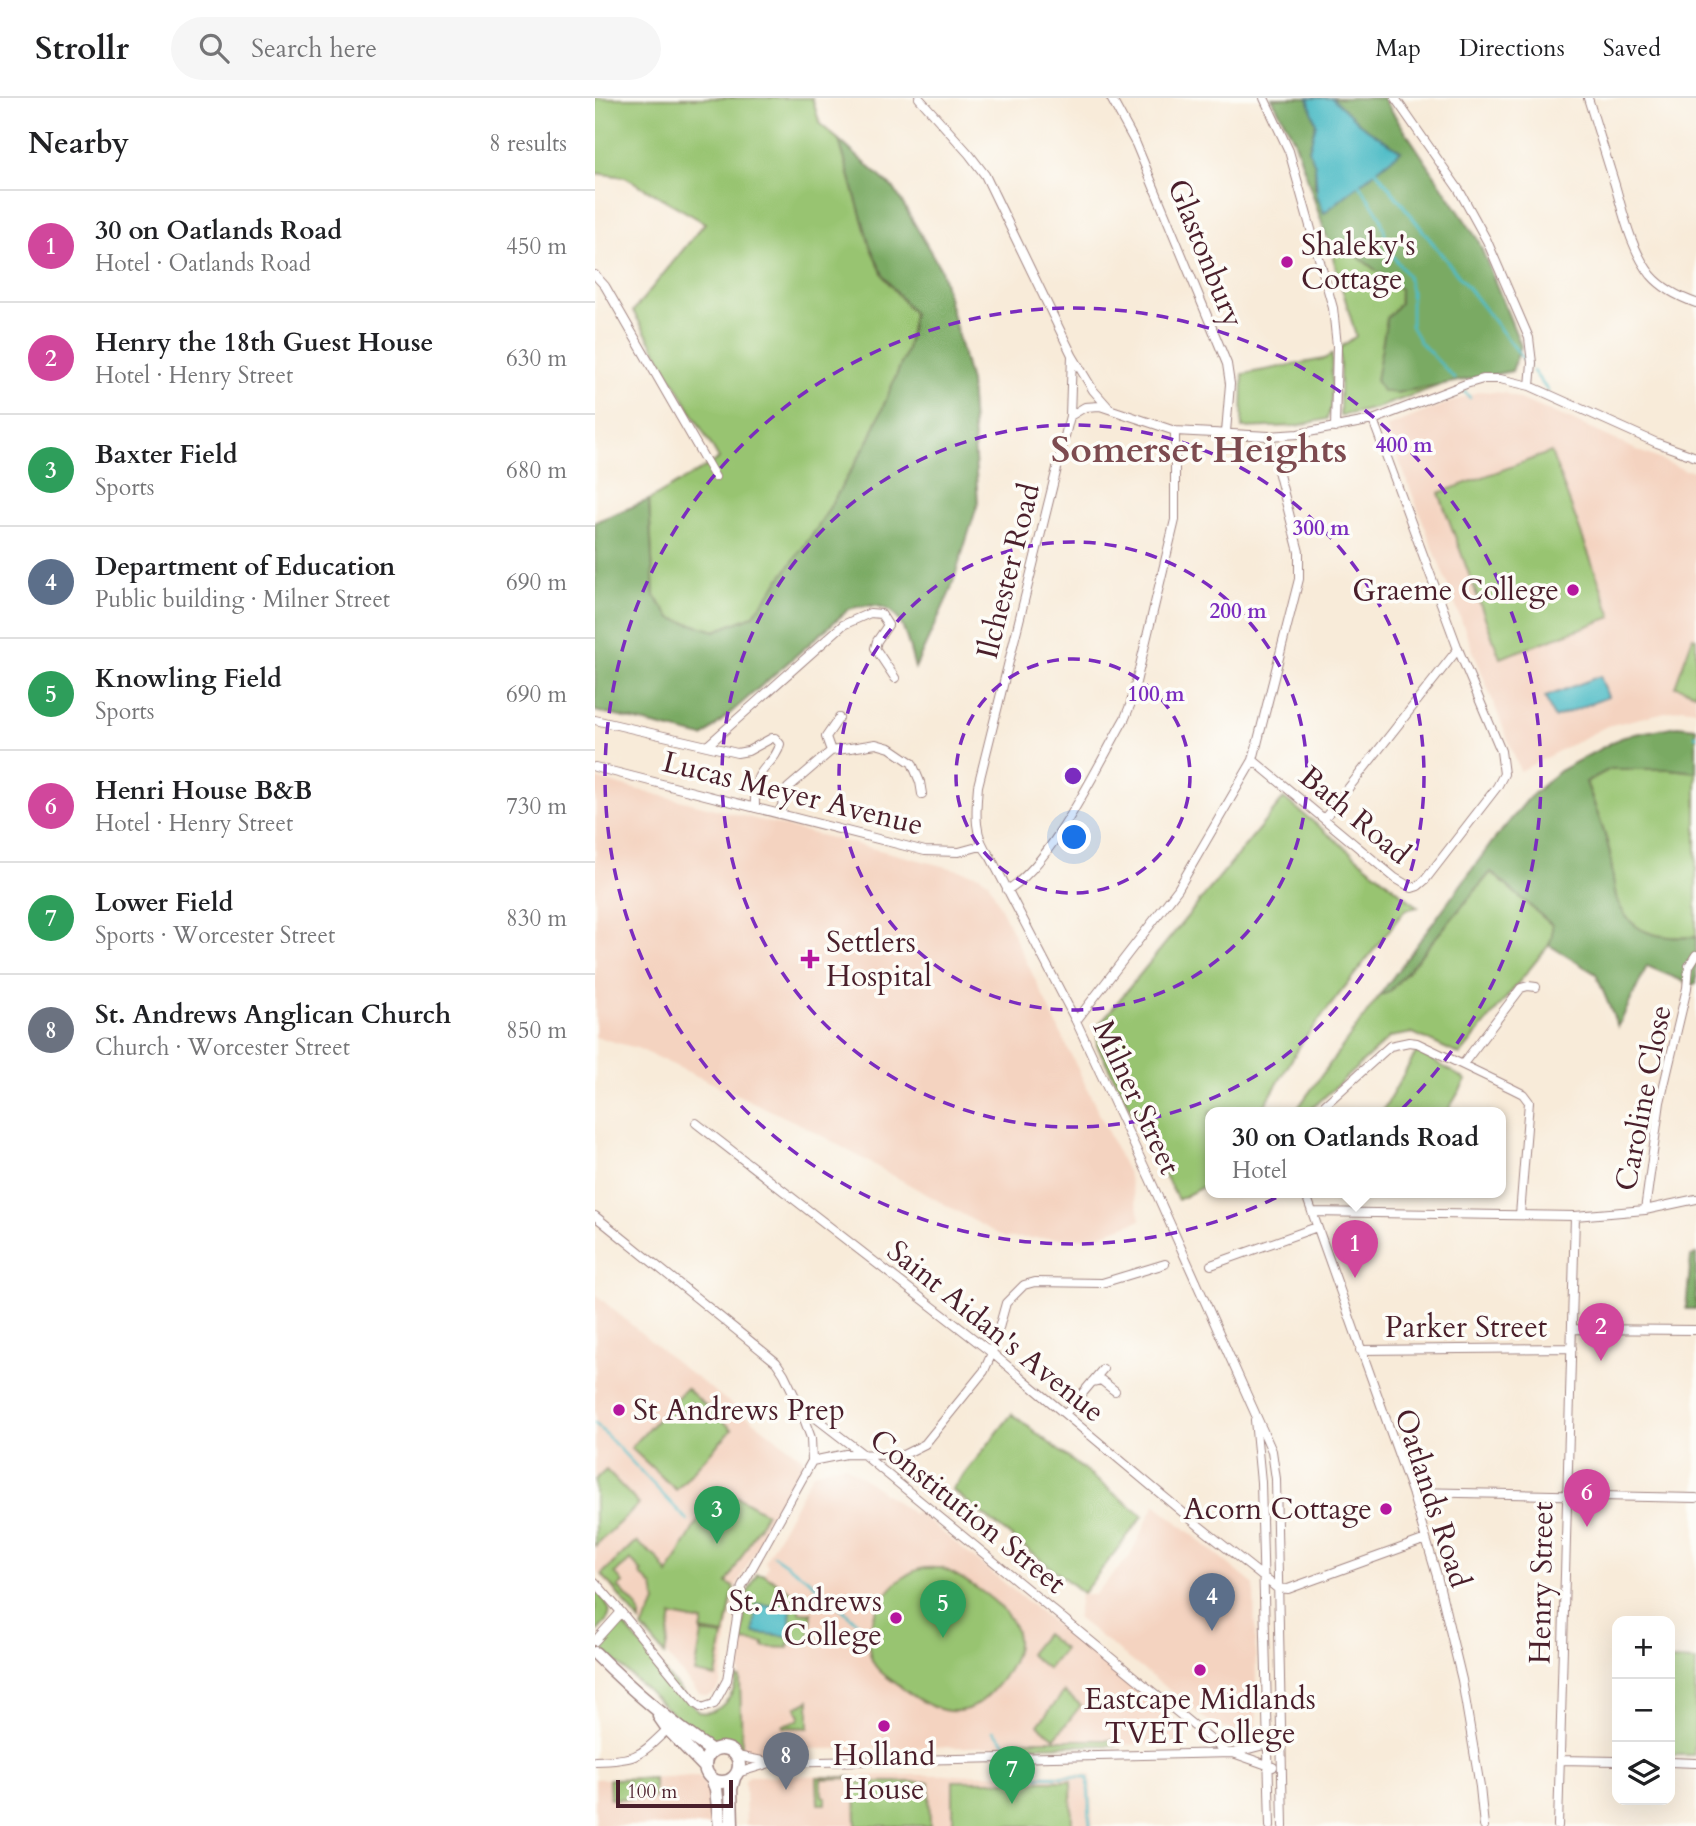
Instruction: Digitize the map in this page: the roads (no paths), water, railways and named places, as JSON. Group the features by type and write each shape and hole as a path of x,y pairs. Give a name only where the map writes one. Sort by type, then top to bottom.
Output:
{"main road":[{"path":"595,1653 671,1726 704,1766"},
{"path":"671,1726 712,1751"},
{"path":"720,1826 716,1789 704,1766 712,1751 723,1748 737,1756 739,1768 731,1789 732,1826"},
{"path":"712,1779 724,1783 736,1775"}],"street":[{"name":"Ilchester Road","path":"919,98 985,175 1072,355 1070,416 978,786 977,817 981,846"},
{"name":"Glastonbury","path":"1111,98 1136,144 1227,364 1230,384 1226,432"},
{"path":"1264,98 1289,150 1333,308 1337,346 1335,428"},
{"path":"1395,98 1459,190 1487,241 1529,338 1532,363 1530,386"},
{"path":"1588,98 1628,230 1640,257 1661,285 1696,303"},
{"path":"595,275 605,286 715,477"},
{"path":"1072,355 1093,390 1108,407"},
{"path":"1070,416 1092,405 1108,407 1175,431 1269,436 1335,428 1373,420 1483,379 1500,379 1530,386 1657,443 1696,457"},
{"path":"1324,819 1458,649 1373,420"},
{"path":"1007,890 1028,875 1062,829 1131,703 1175,520 1175,431"},
{"path":"1076,1021 1178,889 1253,761 1299,579 1299,552 1269,436"},
{"path":"707,746 843,625 870,613 881,614 887,621 888,625 875,648 895,678"},
{"name":"Bath Road","path":"1253,761 1404,885 1412,888 1418,886 1497,788 1504,774 1501,751 1458,649"},
{"path":"831,751 826,737 839,718"},
{"path":"595,720 743,753 772,738 778,740 779,750 776,756 759,775 755,807"},
{"path":"779,814 787,788 831,751 876,744 890,748 912,763 922,794"},
{"name":"Lucas Meyer Avenue","path":"595,767 941,853 959,852 981,846"},
{"name":"Milner Street","path":"981,846 990,856 1076,1021 1150,1179 1254,1414 1268,1438 1275,1464 1283,1826"},
{"name":"Caroline Close","path":"1645,1210 1660,1102 1687,988 1689,966 1696,955"},
{"path":"1463,1064 1521,988 1536,987"},
{"path":"1323,1107 1390,1046 1399,1043 1417,1043 1523,1094 1529,1102 1520,1214"},
{"name":"Saint Aidan's Avenue","path":"696,1123 992,1353 1276,1588"},
{"name":"Oatlands Road","path":"1307,1198 1412,1492 1426,1539 1462,1680 1480,1787 1483,1826"},
{"path":"1312,1212 1575,1216 1645,1210 1696,1199"},
{"name":"Constitution Street","path":"595,1216 776,1362 799,1405 1230,1753"},
{"name":"Henry Street","path":"1557,1826 1575,1216"},
{"path":"1211,1265 1317,1227"},
{"path":"812,1461 846,1454 904,1455 925,1444 984,1371 1006,1303 1024,1286 1035,1282 1102,1283 1165,1264"},
{"path":"1572,1329 1696,1330"},
{"name":"Parker Street","path":"1360,1350 1572,1349"},
{"path":"1065,1414 1103,1369"},
{"path":"1092,1382 1101,1380 1115,1391"},
{"path":"595,1582 690,1697 702,1708 711,1707 719,1698 727,1680 742,1586 812,1461 811,1438 799,1405"},
{"name":"Milner Street","path":"1254,1414 1260,1472 1270,1826"},
{"path":"1412,1492 1696,1498"},
{"path":"1276,1588 1288,1589 1426,1539"},
{"path":"595,1641 621,1612"},
{"path":"595,1761 636,1757 671,1726"},
{"path":"737,1756 773,1763 1230,1753 1280,1743"},
{"path":"1230,1753 1281,1769"},
{"path":"1560,1760 1612,1761"},
{"path":"1675,1762 1696,1763"},
{"path":"736,1775 773,1763"}],"water":[{"path":"1308,98 1332,98 1361,125 1401,151 1324,213 1317,195 1315,165 1309,150 1316,124"},
{"path":"1600,676 1608,697 1554,718 1545,697"},
{"path":"756,1604 791,1607 789,1636 754,1633"}],"waterway":[{"path":"1375,170 1529,366"},
{"path":"1376,170 1529,366"},
{"path":"1359,184 1380,216 1390,252 1407,275 1411,291 1411,326 1420,342 1455,379"},
{"path":"1533,371 1548,391"},
{"path":"1533,371 1548,391"},
{"path":"1465,392 1470,398"},
{"path":"595,1423 688,1521"},
{"path":"773,1555 812,1582 863,1628"},
{"path":"993,1731 1009,1746"},
{"path":"1021,1776 1088,1777 1090,1826"}],"place":[{"name":"Shaleky's Cottage","path":"1287,262"},
{"name":"Graeme College","path":"1573,590"},
{"name":"Settlers Hospital","path":"810,959"},
{"name":"30 on Oatlands Road","path":"1355,1278"},
{"name":"Henry the 18th Guest House","path":"1601,1361"},
{"name":"St Andrews Prep","path":"619,1410"},
{"name":"Acorn Cottage","path":"1386,1509"},
{"name":"Henri House B&B","path":"1587,1527"},
{"name":"Baxter Field","path":"717,1544"},
{"name":"St. Andrews College","path":"896,1618"},
{"name":"Department of Education","path":"1212,1631"},
{"name":"Knowling Field","path":"943,1638"},
{"name":"Eastcape Midlands TVET College","path":"1200,1670"},
{"name":"Holland House","path":"884,1726"},
{"name":"St. Andrews Anglican Church","path":"786,1790"},
{"name":"Lower Field","path":"1012,1804"}],"district":[{"name":"Somerset Heights","path":"1199,449"}]}
